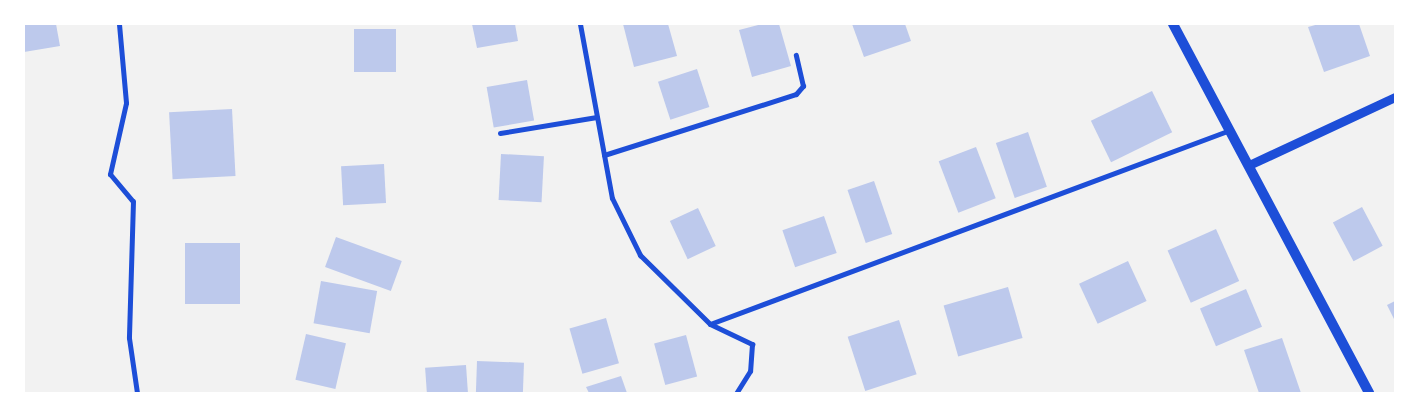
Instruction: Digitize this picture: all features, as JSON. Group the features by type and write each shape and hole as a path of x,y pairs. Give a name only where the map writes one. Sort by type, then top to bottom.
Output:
{"main road":[{"path":"1173,24 1369,393"}],"street":[{"path":"119,24 126,103 110,174 133,201 129,338 137,393"},
{"path":"580,24 612,198 640,255 710,324 752,344 750,371 736,393"},
{"path":"604,155 796,94 803,86 796,55"},
{"path":"1249,165 1395,97"},
{"path":"500,133 597,118"},
{"path":"710,324 1230,130"}],"building":[{"path":"24,24 56,24 60,46 24,52"},
{"path":"472,24 515,24 518,41 477,48"},
{"path":"623,24 668,24 677,56 634,67"},
{"path":"762,24 779,24 791,66 752,77 739,30"},
{"path":"852,24 905,24 911,41 864,57"},
{"path":"1319,24 1359,24 1370,56 1324,72 1308,27"},
{"path":"354,29 396,29 396,72 354,72"},
{"path":"697,69 709,107 670,120 658,82"},
{"path":"527,80 534,120 494,127 487,87"},
{"path":"1152,91 1172,132 1111,162 1091,121"},
{"path":"232,109 236,176 173,179 169,112"},
{"path":"1028,132 1047,187 1015,198 996,143"},
{"path":"976,147 996,198 958,213 939,161"},
{"path":"501,154 544,156 542,202 499,200"},
{"path":"384,164 386,203 343,205 341,166"},
{"path":"874,181 892,234 866,243 848,190"},
{"path":"1362,207 1383,246 1354,261 1333,222"},
{"path":"698,208 716,246 688,259 670,221"},
{"path":"824,216 837,253 795,267 782,230"},
{"path":"1216,229 1239,281 1191,303 1168,251"},
{"path":"336,237 402,261 391,291 325,267"},
{"path":"185,243 240,243 240,304 185,304"},
{"path":"1128,261 1147,301 1098,324 1079,284"},
{"path":"321,281 377,291 370,333 314,323"},
{"path":"1008,287 1023,338 958,356 944,305"},
{"path":"1246,289 1262,327 1216,346 1200,309"},
{"path":"1395,301 1395,321 1387,305"},
{"path":"606,318 619,363 582,374 569,328"},
{"path":"899,320 917,374 865,391 848,337"},
{"path":"306,334 346,343 335,389 295,380"},
{"path":"686,335 697,377 665,385 654,344"},
{"path":"1282,338 1301,393 1259,393 1244,350"},
{"path":"477,361 524,363 523,393 476,393"},
{"path":"466,365 468,393 427,393 425,368"},
{"path":"621,376 627,393 589,393 586,387"}]}
